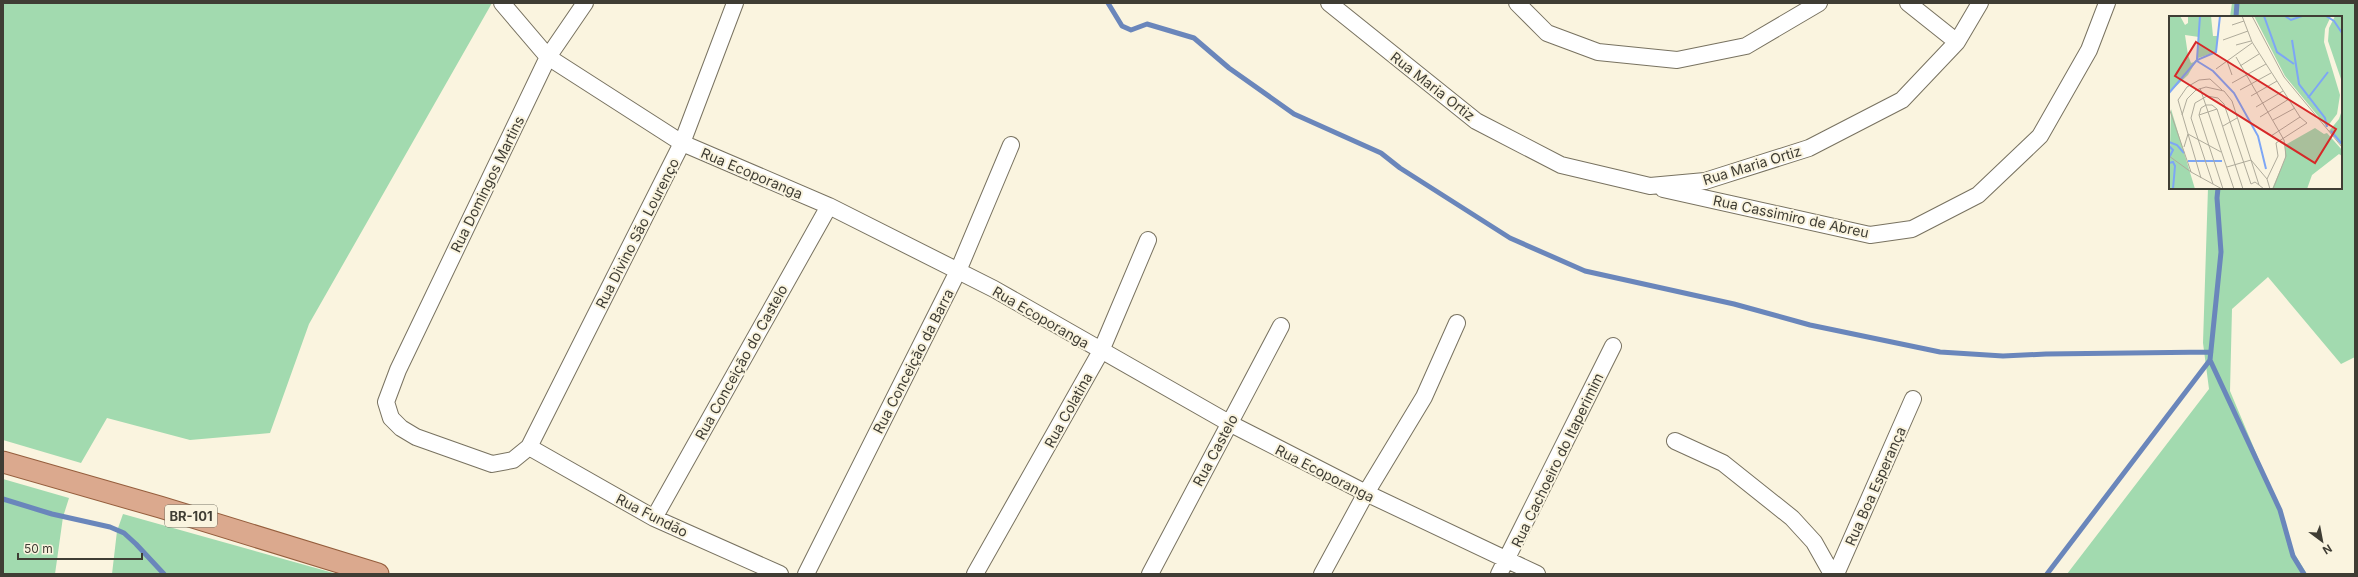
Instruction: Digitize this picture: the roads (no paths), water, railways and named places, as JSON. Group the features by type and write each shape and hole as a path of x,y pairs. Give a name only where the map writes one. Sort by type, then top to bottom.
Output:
{"main road":[{"name":"BR-101","path":"3,462 160,507 378,574"}],"street":[{"name":"Rua Ecoporanga","path":"502,3 548,57 682,143 829,206 994,289 1229,423 1366,493 1503,568 1537,574"},
{"name":"Rua Domingos Martins","path":"525,451 513,460 492,464 416,437 401,428 391,418 386,402 398,370 548,57 585,3"},
{"name":"Rua Divino São Lourenço","path":"525,451 682,143 736,3"},
{"name":"Rua Maria Ortiz","path":"1329,3 1476,121 1561,165 1650,186 1705,180 1809,148 1902,100 1958,42 1980,3"},
{"path":"1517,3 1547,33 1598,52 1677,60 1746,46 1819,3"},
{"path":"1908,3 1958,42"},
{"name":"Rua Cassimiro de Abreu","path":"1650,186 1870,235 1912,229 1978,195 2040,136 2089,50 2107,3"},
{"name":"Rua Conceição da Barra","path":"806,574 958,271 1011,145"},
{"name":"Rua Conceição do Castelo","path":"654,518 829,206"},
{"name":"Rua Colatina","path":"975,574 1101,351 1148,240"},
{"path":"1322,574 1366,493 1424,397 1457,323"},
{"name":"Rua Castelo","path":"1150,574 1281,326"},
{"name":"Rua Cachoeiro do Itaperimim","path":"1503,568 1546,477 1613,346"},
{"name":"Rua Boa Esperança","path":"1836,574 1914,399"},
{"path":"1675,441 1723,463 1792,518 1814,542 1832,574"},
{"name":"Rua Fundão","path":"525,451 654,518 780,574"}],"waterway":[{"path":"1108,3 1122,26 1131,30 1147,24 1194,38 1229,68 1294,114 1381,153 1400,168 1510,238 1585,271 1734,304 1810,325 1940,352 2003,356 2211,352"},
{"path":"2236,16 2237,3"},
{"path":"2218,189 2217,198 2221,252 2210,360 2280,510 2293,556 2304,574"},
{"path":"2047,574 2210,360"},
{"path":"3,499 52,514 110,527 124,533 164,574"}]}
